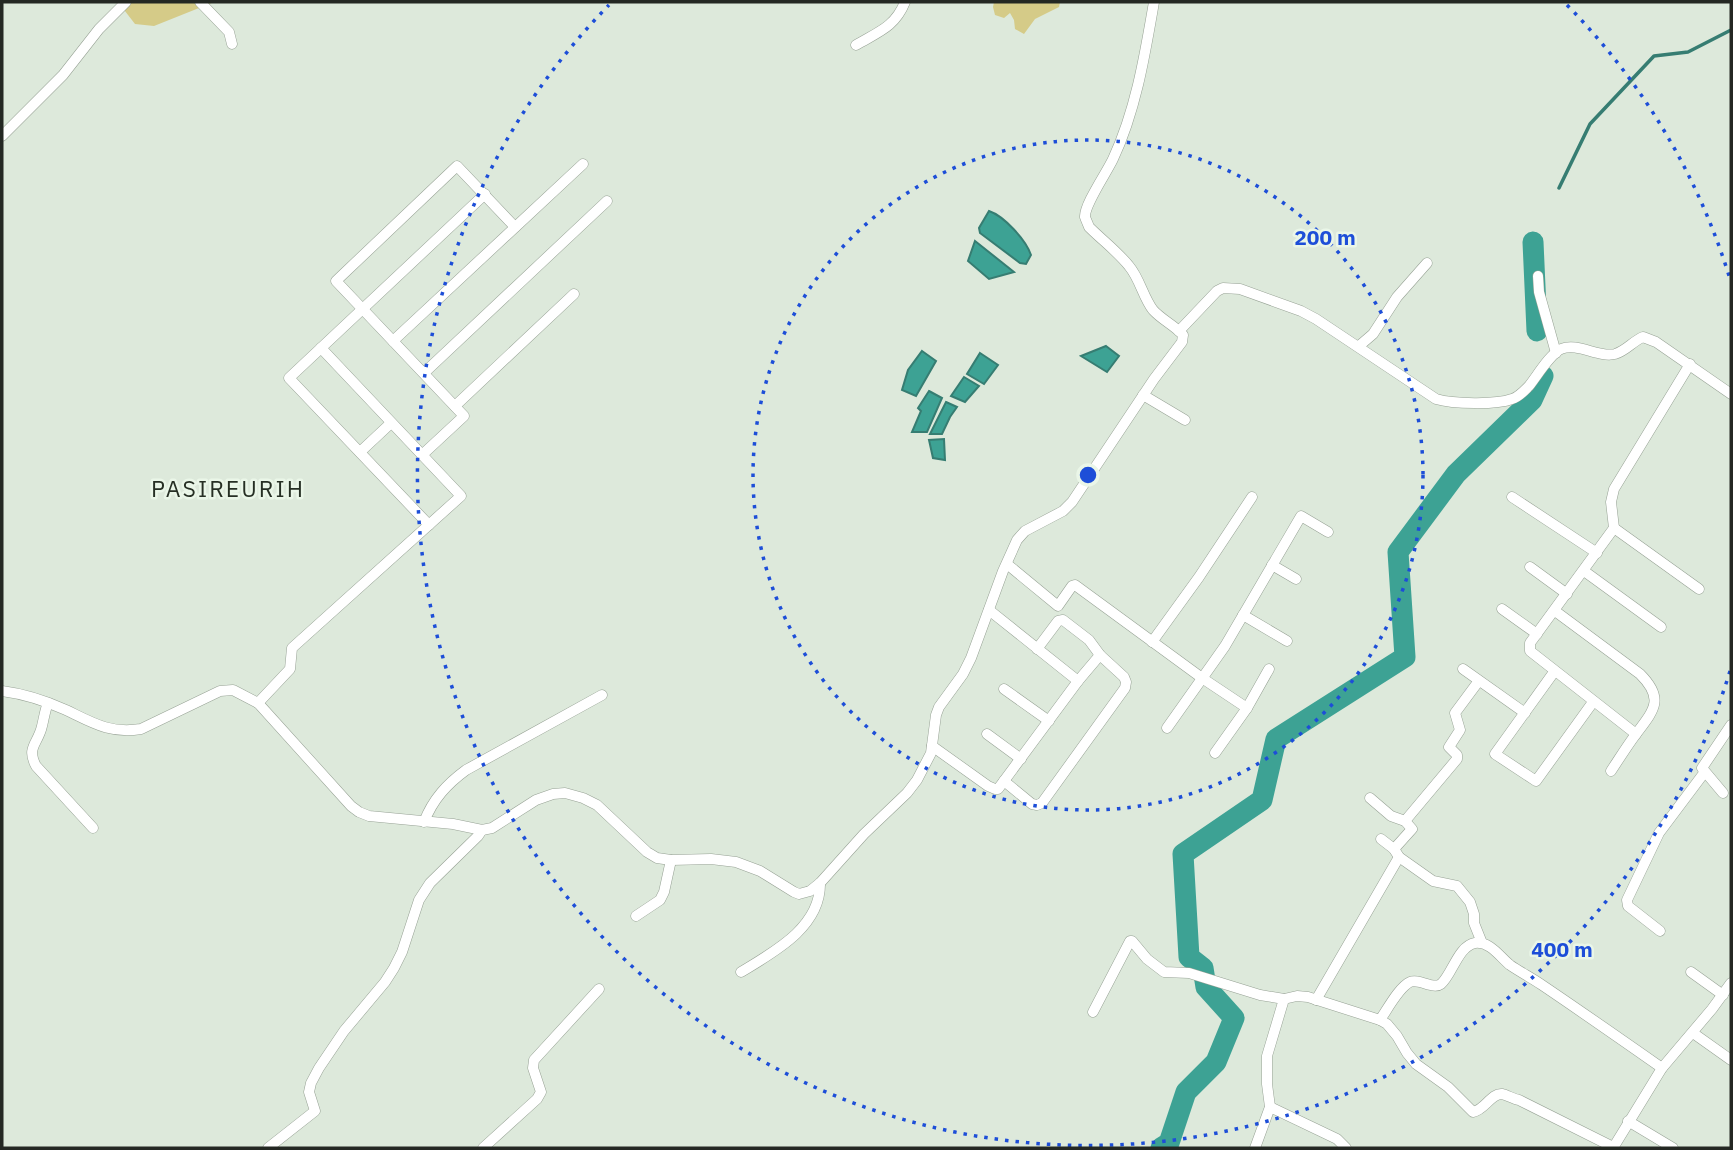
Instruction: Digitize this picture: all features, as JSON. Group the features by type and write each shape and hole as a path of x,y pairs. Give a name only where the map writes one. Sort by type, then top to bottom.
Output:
{"street":[{"path":"2,136 63,75 99,29 126,2"},
{"path":"200,2 229,32 232,44"},
{"path":"856,45 893,23 905,2"},
{"path":"2,691 47,702 106,729 130,731 141,729 220,691 238,692 258,703 359,812 377,817 453,824 482,830 492,828 536,800 565,793 597,805 647,852 657,858 719,860 744,864 789,890 799,894 810,891 907,793 924,770 931,753 939,707 971,658 1017,540 1025,531 1072,502 1143,395 1182,342 1183,335 1159,317 1150,306 1129,266 1089,227 1085,219 1088,206 1124,135 1154,2"},
{"path":"393,341 583,164"},
{"path":"422,455 464,416 336,281 457,166 515,227"},
{"path":"429,525 289,378 485,194"},
{"path":"424,373 607,201"},
{"path":"1359,346 1373,334 1397,297 1427,263"},
{"path":"1538,276 1539,292 1556,353"},
{"path":"1179,331 1211,296 1223,288 1231,287 1301,311 1331,327 1436,399 1448,403 1510,400 1519,396 1563,348 1617,354 1643,337 1656,342 1690,364 1731,394"},
{"path":"455,406 574,294"},
{"path":"258,703 290,669 292,648 461,496 321,348"},
{"path":"1636,734 1530,651 1530,643 1614,528 1611,502 1615,489 1690,364"},
{"path":"1143,395 1185,420"},
{"path":"360,452 391,423"},
{"path":"1512,496 1597,553"},
{"path":"1152,642 1252,497"},
{"path":"1167,729 1225,646 1301,516 1328,532"},
{"path":"1614,528 1699,589"},
{"path":"1007,564 1058,606 1075,585 1247,708"},
{"path":"1272,565 1296,579"},
{"path":"1530,567 1567,594"},
{"path":"1584,571 1661,627"},
{"path":"1502,608 1537,634"},
{"path":"989,610 1078,681"},
{"path":"1555,611 1640,674 1654,691 1656,706 1611,771"},
{"path":"1242,615 1287,641"},
{"path":"1004,781 1023,797 1037,805 1042,803 1125,688 1124,677 1100,655 1089,640 1063,621 1058,621 1037,649"},
{"path":"932,746 998,789 1100,655"},
{"path":"1215,753 1247,708 1269,669"},
{"path":"1463,670 1525,713"},
{"path":"1555,672 1495,754 1536,781 1593,702"},
{"path":"1405,821 1457,760 1457,755 1450,747 1460,730 1455,713 1478,682"},
{"path":"1004,689 1049,721"},
{"path":"424,821 435,800 466,770 602,695"},
{"path":"47,702 42,729 32,748 32,757 36,766 93,828"},
{"path":"1723,793 1702,768 1731,725"},
{"path":"987,734 1021,759"},
{"path":"1660,931 1628,906 1627,900 1659,833 1704,773"},
{"path":"1316,1000 1396,853 1412,829 1405,821 1391,816 1370,798"},
{"path":"268,1148 315,1111 309,1092 319,1068 344,1031 394,968 419,900 430,883 482,830"},
{"path":"1381,839 1433,881 1457,886 1470,902 1482,943"},
{"path":"636,916 660,900 671,860"},
{"path":"741,972 771,954 807,922 818,903 820,883"},
{"path":"1093,1012 1129,941 1132,941 1147,959 1164,972 1198,975 1260,995 1284,999 1297,996 1316,1000 1380,1020 1397,1036 1416,1064 1448,1087 1473,1112 1478,1111 1494,1096 1502,1094 1613,1148 1662,1068 1731,983"},
{"path":"1380,1020 1408,983 1415,981 1435,986 1441,984 1459,956 1470,945 1482,943 1662,1068"},
{"path":"1691,972 1723,995"},
{"path":"483,1148 537,1099 541,1092 533,1068 534,1060 599,989"},
{"path":"1255,1148 1270,1107 1267,1056 1284,999"},
{"path":"1693,1032 1731,1060"},
{"path":"1270,1107 1337,1139 1346,1148"},
{"path":"1629,1121 1673,1148"}],"shaded area":[{"path":"118,2 214,2 154,26 135,24"},
{"path":"994,2 1060,2 1059,7 1035,19 1024,34 1015,29 1010,13 1004,18 995,15"}],"water":[{"path":"989,211 1008,223 1024,242 1031,255 1026,264 1020,263 980,233 979,228"},
{"path":"975,241 1014,272 989,279 968,261"},
{"path":"1106,346 1119,356 1107,372 1081,356"},
{"path":"922,351 936,361 916,396 902,390 908,370"},
{"path":"980,353 998,365 984,384 967,374"},
{"path":"964,377 979,386 965,402 951,396"},
{"path":"929,391 942,398 927,432 912,432 921,411 918,408"},
{"path":"946,402 957,407 942,434 930,434"},
{"path":"944,439 945,460 933,458 929,440"}],"waterway":[{"path":"1559,188 1590,124 1654,56 1688,52 1731,30"},
{"path":"1533,242 1537,331"},
{"path":"1161,1148 1169,1143 1186,1092 1216,1062 1234,1018 1206,987 1203,968 1189,957 1183,854 1262,800 1276,739 1405,657 1398,552 1456,474 1532,400 1543,376"}],"district":[{"name":"PASIREURIH","path":"228,489"}]}
